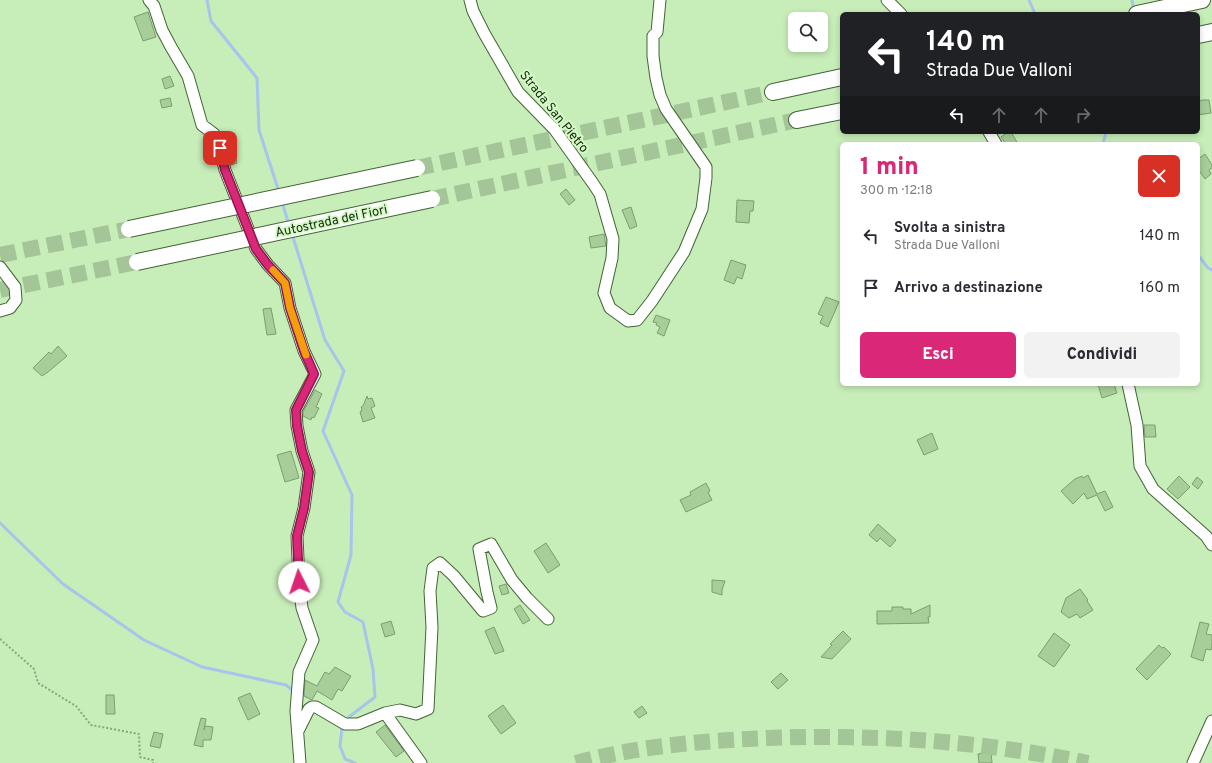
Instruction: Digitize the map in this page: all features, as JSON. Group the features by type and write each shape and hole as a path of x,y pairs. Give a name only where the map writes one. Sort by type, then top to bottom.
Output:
{"highway":[{"path":"1146,12 1202,0"},
{"path":"1200,35 1212,32"},
{"path":"773,92 840,78"},
{"path":"797,120 840,111"},
{"path":"129,229 417,168"},
{"name":"Autostrada dei Fiori","path":"137,262 432,199"}],"street":[{"path":"149,0 154,6 162,30 188,76 202,125 214,134 220,148 225,170 256,249 268,265 285,283 290,308 304,351 314,374 296,410 297,426 302,451 309,472 304,508 297,536 299,582 302,608 314,640 299,672 296,711 300,763"},
{"name":"Strada San Pietro","path":"470,0 473,11 484,33 518,92 555,130 600,194 614,240 612,258 604,293 610,308 628,321 637,320 652,301 684,252 702,209 705,189 706,167 666,109 660,95 653,56 653,36 657,32 660,0"},
{"path":"887,0 899,12"},
{"path":"0,268 15,287 16,300 10,308 0,311"},
{"path":"1128,386 1137,425 1140,466 1153,489 1201,532 1212,545"},
{"path":"297,731 309,709 312,707 316,707 345,724 358,724 384,713 400,710 416,714 428,709 432,627 430,591 434,568 440,563 454,576 483,611 491,608 479,549 491,544 512,580 548,620"},
{"path":"384,713 421,763"},
{"path":"1193,763 1212,721"}],"path":[{"path":"0,638 34,669 38,683 76,706 92,725 139,734 140,757 153,760 153,763"}],"building":[{"path":"148,12 156,37 143,41 134,17"},
{"path":"170,76 174,86 165,89 162,79"},
{"path":"170,98 172,106 162,108 160,100"},
{"path":"1209,100 1211,113 1200,115 1200,101"},
{"path":"1005,134 1012,134 1017,142 1005,142 1001,137"},
{"path":"232,144 237,163 231,165 226,146"},
{"path":"1205,154 1212,165 1212,168 1209,170 1211,174 1205,179 1200,172 1200,158"},
{"path":"566,189 575,200 569,205 560,194"},
{"path":"737,200 754,201 753,211 750,211 749,223 736,222"},
{"path":"631,207 637,226 630,229 622,210"},
{"path":"604,234 606,246 591,248 589,237"},
{"path":"731,260 746,265 742,279 737,277 734,284 724,280"},
{"path":"826,297 839,302 828,327 820,323 823,316 818,314"},
{"path":"271,308 276,334 267,335 263,309"},
{"path":"656,315 670,320 664,336 657,333 660,327 656,325 657,323 653,322"},
{"path":"58,346 67,356 42,376 33,368 49,352 51,354"},
{"path":"1099,386 1115,386 1117,393 1102,398"},
{"path":"315,390 322,394 316,407 319,408 314,418 312,417 311,420 303,416 303,412"},
{"path":"367,396 368,399 372,398 375,406 371,408 375,418 363,422 360,412 362,411 361,407 363,406"},
{"path":"1144,425 1155,425 1156,437 1145,437"},
{"path":"932,433 938,449 924,455 917,440"},
{"path":"291,451 299,478 285,482 277,455"},
{"path":"1088,475 1097,494 1105,491 1113,507 1105,511 1097,495 1087,499 1084,493 1073,504 1061,491 1075,479 1082,476 1083,478"},
{"path":"1179,476 1190,487 1178,499 1167,489"},
{"path":"1197,477 1203,482 1198,489 1192,484"},
{"path":"706,483 712,500 686,512 680,500 691,495 690,492"},
{"path":"878,524 896,540 890,547 880,538 877,542 869,535"},
{"path":"546,543 560,565 548,573 534,551"},
{"path":"712,580 725,581 722,595 712,592"},
{"path":"506,584 509,593 502,595 499,586"},
{"path":"1080,589 1093,610 1080,618 1077,614 1069,618 1061,612 1066,598"},
{"path":"520,605 530,620 523,624 514,609"},
{"path":"930,605 930,617 928,617 929,623 877,624 877,611 892,611 892,607 903,607 903,609 911,609 911,614"},
{"path":"391,621 395,634 385,637 381,624"},
{"path":"1200,622 1209,624 1206,634 1212,635 1211,650 1206,649 1203,661 1191,657"},
{"path":"494,627 504,651 495,654 485,631"},
{"path":"843,631 851,639 832,659 821,657 832,645 830,644"},
{"path":"1054,633 1070,645 1054,667 1038,656"},
{"path":"1159,645 1162,648 1164,647 1171,654 1147,680 1136,669"},
{"path":"335,667 351,676 342,691 338,689 332,700 317,691 312,700 304,696 305,680 317,686 325,672 329,674"},
{"path":"781,673 788,680 778,689 771,682"},
{"path":"250,693 260,714 248,720 238,698"},
{"path":"106,695 114,695 115,714 106,714"},
{"path":"503,705 516,723 501,734 488,716"},
{"path":"642,706 647,713 639,718 634,712"},
{"path":"201,718 206,719 204,730 205,726 213,727 211,740 203,740 203,747 194,745"},
{"path":"385,725 404,751 396,757 376,732"},
{"path":"154,732 163,734 160,748 150,746"},
{"path":"991,752 992,763 979,763 978,754"}],"waterway":[{"path":"207,0 211,21 257,78 259,130 279,192"},
{"path":"1029,0 1034,12"},
{"path":"1132,0 1133,6"},
{"path":"1104,142 1106,134"},
{"path":"282,202 289,225"},
{"path":"292,234 325,340 344,371 323,431 352,495 351,555 338,602 345,612 363,622 373,669 375,697 349,717"},
{"path":"1200,258 1208,268 1212,270"},
{"path":"0,523 63,584 144,640 202,667 286,685 292,690"},
{"path":"342,728 340,746 345,759 355,763"}],"tunnel":[{"path":"417,168 773,92"},
{"path":"432,199 797,120"},
{"path":"0,255 129,229"},
{"path":"0,290 137,262"},
{"path":"576,763 623,752 671,745 743,739 807,737 888,738 969,744 1048,755 1088,763"}],"slow traffic":[{"path":"273,270 285,283 290,308 306,355"}],"route":[{"path":"220,148 225,170 256,249 268,265 285,283 290,308 304,351 314,374 296,410 297,426 302,451 309,472 304,508 297,536 299,582"}]}
